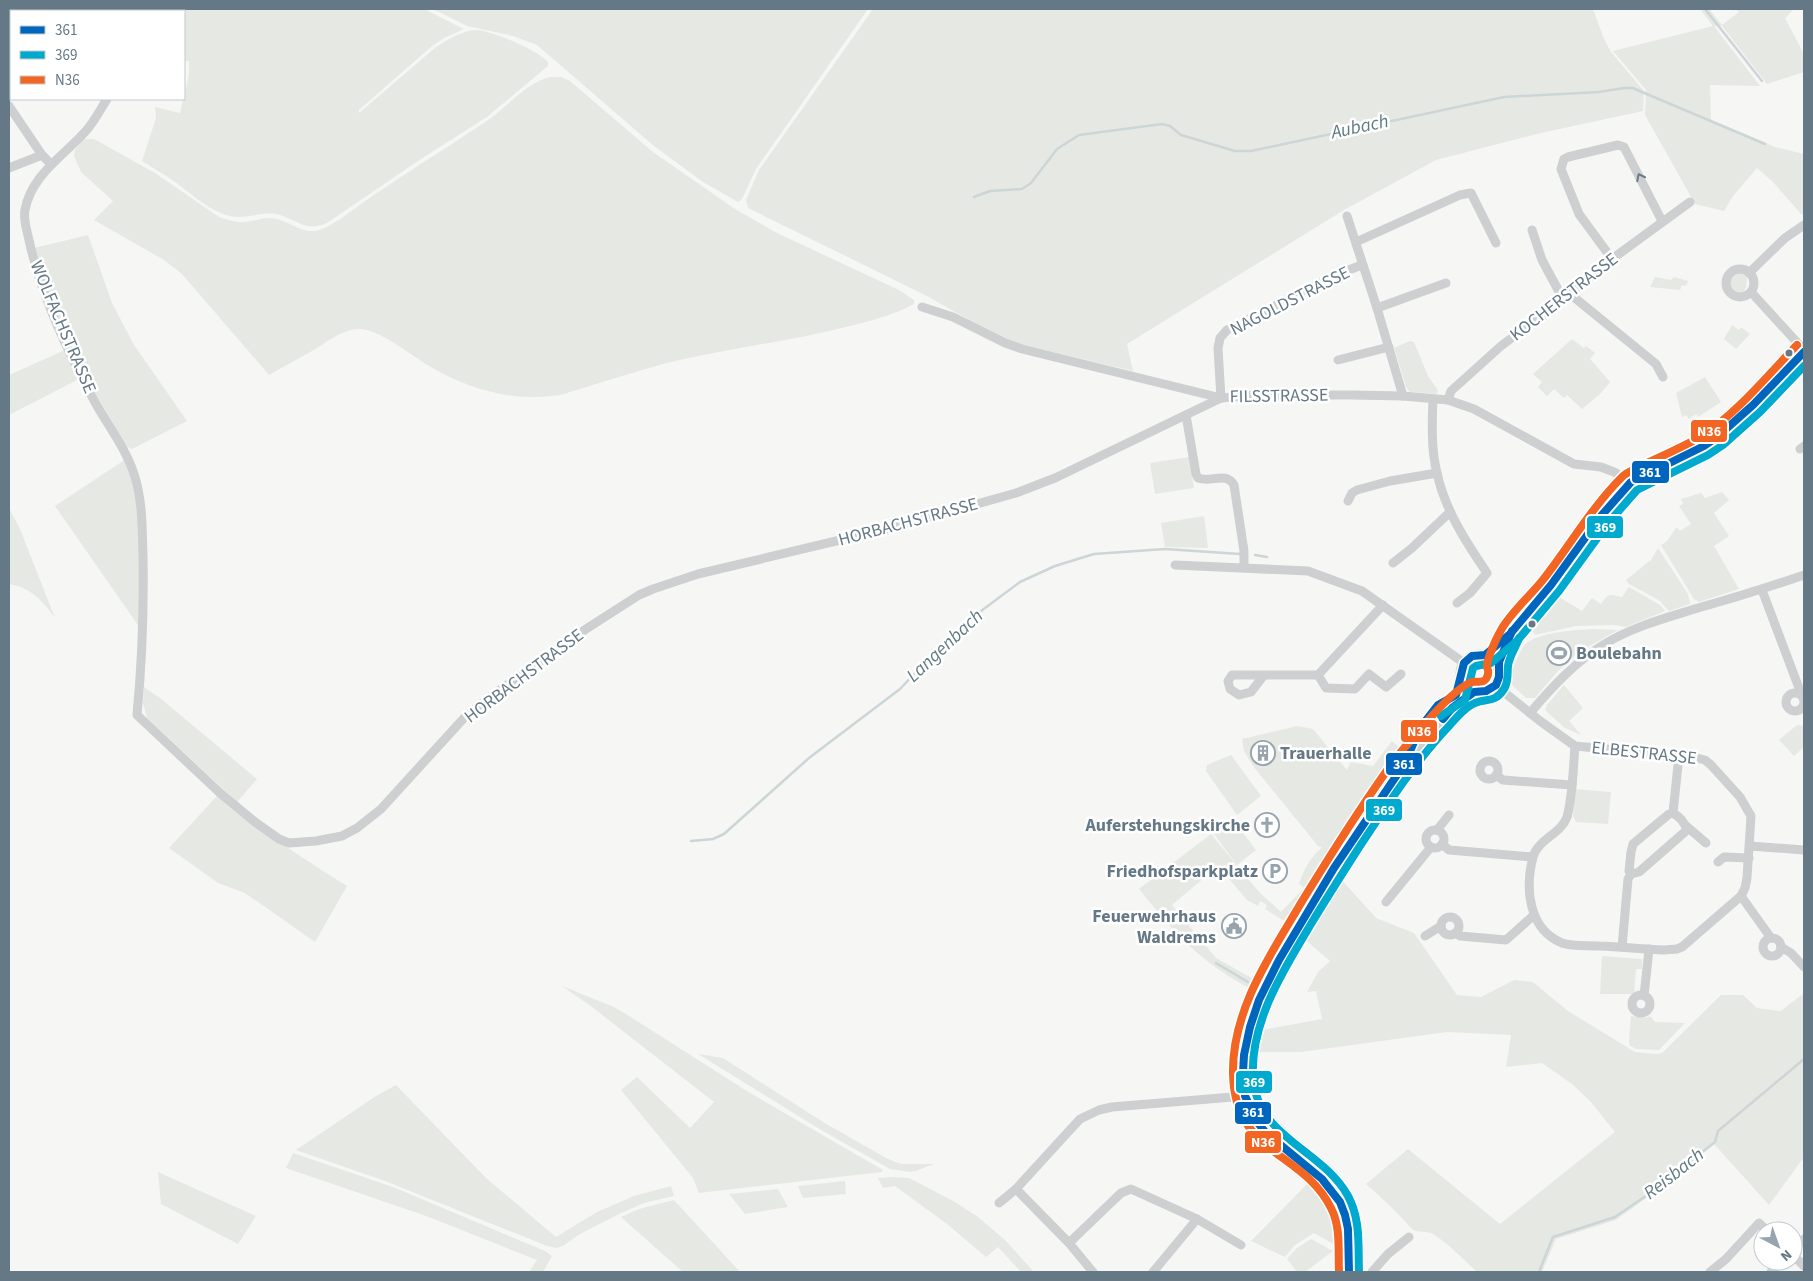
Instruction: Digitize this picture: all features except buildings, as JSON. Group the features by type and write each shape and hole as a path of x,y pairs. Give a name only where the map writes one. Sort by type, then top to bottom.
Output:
{"street":[{"name":"WOLFACHSTRASSE","path":"106,100 85,132 51,164 38,181 28,200 25,223 33,258 47,298 70,352 96,403 128,456"},
{"path":"9,106 42,155 51,164"},
{"path":"1612,259 1578,214 1562,169 1564,159 1618,145 1624,147 1662,221"},
{"path":"9,168 42,155"},
{"path":"1356,242 1460,195 1471,193 1496,243"},
{"name":"KOCHERSTRASSE","path":"1448,400 1451,391 1501,346 1612,259 1690,202"},
{"path":"1347,216 1403,396"},
{"path":"1749,273 1785,238 1804,225"},
{"path":"1532,230 1542,260 1566,296 1656,364 1663,377"},
{"name":"NAGOLDSTRASSE","path":"1221,398 1218,348 1220,338 1228,330 1338,274 1362,265"},
{"path":"1736,270 1744,270 1749,273 1754,282 1751,292 1744,297 1735,297 1728,292 1725,283 1728,275 1736,270"},
{"path":"1377,308 1446,283"},
{"path":"1485,655 1510,634 1551,585 1601,516 1631,482 1704,446 1753,405 1804,351 1751,292"},
{"name":"FILSSTRASSE","path":"922,308 953,317 1005,343 1022,349 1221,398 1257,395 1403,396 1448,400 1474,409 1574,464 1614,472 1631,482"},
{"path":"1338,360 1389,347"},
{"name":"HORBACHSTRASSE","path":"128,456 138,489 142,519 144,624 137,715 255,822 279,839 289,843 336,837 357,828 381,808 464,718 487,699 586,629 653,589 698,574 895,528 1016,493 1055,478 1221,398"},
{"path":"1433,399 1434,454 1437,473 1450,512 1463,537 1487,573 1470,593 1457,603"},
{"path":"1186,415 1198,478 1206,480 1224,477 1231,480 1234,485 1244,551 1244,567"},
{"path":"1348,501 1352,493 1357,490 1390,481 1437,473"},
{"path":"1393,563 1450,512"},
{"path":"1175,565 1308,571 1362,591 1464,663"},
{"path":"1530,713 1583,658 1606,643 1651,622 1762,590 1804,575"},
{"path":"1762,590 1802,696"},
{"path":"1264,675 1318,675 1383,605"},
{"path":"1497,666 1510,634"},
{"path":"1452,708 1461,679 1461,668 1472,656 1485,655 1492,659 1497,666 1499,674 1495,685 1485,692 1474,692 1464,686 1461,679"},
{"path":"1318,675 1326,688 1355,689 1369,674 1386,687 1400,674"},
{"name":"ELBESTRASSE","path":"1495,685 1575,746 1679,755 1705,760 1740,797 1751,816 1749,858 1745,888 1741,896"},
{"path":"1349,1272 1347,1225 1338,1199 1328,1185 1266,1133 1250,1110 1245,1096 1243,1073 1244,1055 1250,1027 1266,983 1295,932 1359,829 1405,763 1452,708 1474,692"},
{"name":"ELBESTRASSE","path":"1533,857 1538,846 1560,827 1566,819 1572,785 1575,746"},
{"path":"1673,813 1679,755"},
{"path":"1489,761 1497,765 1496,775 1490,779 1480,778 1481,767 1489,761"},
{"path":"1496,775 1503,780 1572,785"},
{"path":"1632,874 1630,871 1633,844 1669,814 1678,815 1685,825 1706,843"},
{"path":"1431,847 1427,842 1426,836 1432,830 1437,830 1449,815"},
{"path":"1622,947 1628,879 1632,874 1639,872 1687,830 1685,825"},
{"path":"1437,830 1443,836 1442,844"},
{"path":"1442,844 1449,850 1533,857 1529,891 1534,915 1547,932 1560,942 1648,949 1677,949 1682,947 1741,896 1772,938 1779,942 1781,947 1791,953 1804,967"},
{"path":"1431,847 1438,847 1442,844"},
{"path":"1750,846 1804,850"},
{"path":"1386,902 1431,847"},
{"path":"1718,862 1724,857 1749,858"},
{"path":"1455,933 1460,936 1506,940 1534,915"},
{"path":"1425,936 1441,926 1445,919 1452,917 1459,923 1455,933 1450,935 1445,933 1441,926"},
{"path":"1772,938 1766,940 1764,944 1765,953 1775,956 1781,947"},
{"path":"1644,996 1648,949"},
{"path":"999,1203 1016,1189 1080,1119 1090,1113 1112,1107 1245,1096"},
{"path":"1016,1189 1093,1272"},
{"path":"1069,1244 1126,1190 1132,1189 1197,1219 1241,1245"},
{"path":"1153,1272 1197,1219"},
{"path":"1710,1272 1726,1259 1753,1230"},
{"path":"1372,1272 1383,1258 1409,1237"}],"shaded area":[{"path":"424,9 464,29 432,46 359,110 359,113 436,47 467,31 485,31 515,42 543,57 548,62 548,66 487,117 327,223 308,226 274,214 236,217 222,214 208,206 142,161 156,118 155,107 180,113 183,100 185,100 189,61 185,61 185,10 170,10"},
{"path":"433,9 868,9 756,169 742,199 738,202 703,182 654,146 537,45 513,36 467,26"},
{"path":"873,9 1593,9 1611,52 1644,91 1643,111 1541,133 1436,160 1344,210 1127,344 1133,371 1006,341 927,296 748,208 746,200 759,170"},
{"path":"1700,9 1709,9 1722,25 1739,12 1736,9 1794,9 1785,18 1804,54 1804,72 1767,84 1722,26 1714,26 1760,86 1710,85 1711,120 1775,147 1804,154 1804,214 1801,214 1773,182 1757,168 1733,196 1724,211 1695,204 1645,115 1646,90 1613,51 1713,26"},
{"path":"550,77 561,77 570,81 653,152 735,209 777,233 899,290 914,300 914,304 888,315 860,323 807,336 685,359 560,395 543,397 509,395 476,388 429,366 376,333 360,329 341,334 269,375 182,274 164,260 94,220 113,201 81,172 74,156 75,150 81,142 85,139 94,139 155,173 219,217 243,222 273,218 304,230 314,231 339,220 488,120 533,84"},
{"path":"88,235 112,303 134,345 187,421 132,449 127,447 91,386 56,312 34,248"},
{"path":"1739,270 1746,274 1747,284 1745,290 1737,296 1731,293 1730,283 1734,274"},
{"path":"1655,277 1671,280 1674,277 1688,281 1686,286 1682,285 1680,290 1650,287"},
{"path":"1732,325 1739,330 1741,327 1750,334 1736,349 1724,339"},
{"path":"1572,339 1595,353 1590,359 1610,382 1600,394 1582,409 1567,395 1564,398 1554,389 1547,396 1538,387 1542,382 1533,374"},
{"path":"1410,341 1414,342 1428,376 1438,390 1437,394 1410,392 1406,387 1394,348"},
{"path":"65,350 79,379 9,415 9,375"},
{"path":"1705,377 1721,402 1698,417 1696,414 1689,419 1686,415 1682,417 1676,393"},
{"path":"1189,457 1194,488 1155,494 1150,463"},
{"path":"126,459 138,503 140,628 55,506"},
{"path":"1722,492 1729,500 1714,513 1729,536 1714,546 1739,589 1699,602 1694,599 1661,545 1666,542 1677,527 1680,531 1691,524 1679,506 1683,504 1681,499 1701,493 1705,498"},
{"path":"9,508 20,529 55,618 46,606 30,592 9,584"},
{"path":"1204,516 1208,548 1165,547 1161,523"},
{"path":"1658,548 1688,594 1690,604 1669,611 1660,601 1629,584 1626,580 1651,560"},
{"path":"1629,587 1660,605 1665,611 1626,627 1614,625 1576,626 1535,635 1533,631 1556,595 1582,611 1592,598 1601,604 1609,595 1622,597"},
{"path":"1593,629 1618,630 1577,653 1557,672 1535,698 1526,698 1513,686 1507,674 1528,642 1555,633"},
{"path":"1564,685 1583,708 1569,721 1581,735 1565,728 1545,710"},
{"path":"144,687 160,698 257,779 237,802 147,718 143,703"},
{"path":"1797,725 1804,726 1804,747 1794,756 1779,740"},
{"path":"1297,726 1313,729 1347,770 1350,762 1373,766 1392,741 1402,750 1354,821 1289,924 1265,909 1267,905 1260,901 1258,906 1247,900 1218,866 1172,905 1216,958 1257,981 1253,990 1203,958 1164,920 1139,889 1211,834 1260,893 1281,912 1304,888 1299,884 1303,873 1322,847 1318,846 1253,766 1244,751 1242,739"},
{"path":"1231,755 1261,796 1237,815 1206,771 1207,765"},
{"path":"1575,789 1611,792 1608,824 1576,822 1573,816"},
{"path":"218,795 281,843 347,886 315,942 245,893 218,883 169,848"},
{"path":"1233,820 1256,850 1237,865 1214,834"},
{"path":"1339,877 1376,918 1414,933 1457,995 1481,997 1514,980 1533,982 1568,1011 1635,1052 1662,1053 1721,995 1743,995 1757,1008 1781,1011 1804,993 1804,1157 1769,1205 1714,1144 1616,1220 1556,1239 1542,1272 1477,1272 1433,1234 1413,1230 1366,1184 1408,1149 1500,1224 1615,1132 1590,1101 1572,1084 1542,1063 1506,1067 1511,1035 1447,1032 1301,1052 1254,1052 1255,1079 1259,1092 1266,1104 1293,1135 1325,1161 1320,1165 1284,1136 1261,1110 1255,1096 1252,1079 1253,1057 1257,1031 1322,1019 1316,991 1307,992 1318,972 1330,961 1302,937"},
{"path":"1602,956 1642,959 1642,969 1636,969 1634,994 1600,994"},
{"path":"562,986 614,1007 750,1093 883,1170 882,1172 699,1193 693,1178 621,1090 637,1077 690,1128 714,1102 592,1007"},
{"path":"1631,1016 1646,1018 1650,1016 1655,1022 1685,1023 1659,1050 1636,1049 1630,1046 1629,1041"},
{"path":"698,1054 723,1058 823,1122 888,1159 901,1164 934,1164 910,1172 890,1169 821,1130"},
{"path":"396,1085 486,1178 556,1237 597,1212 634,1196 671,1186 674,1196 644,1203 619,1214 580,1234 563,1246 556,1248 385,1181 296,1150 376,1096"},
{"path":"293,1153 393,1187 545,1251 552,1256 543,1272 529,1272 537,1260 429,1217 286,1168"},
{"path":"158,1172 256,1216 238,1244 161,1204"},
{"path":"878,1178 909,1178 955,1202 978,1217 1005,1240 1034,1272 1021,1272 998,1247 986,1257 947,1224 895,1186 883,1188"},
{"path":"845,1181 846,1194 803,1198 798,1186"},
{"path":"1309,1182 1322,1197 1330,1212 1339,1247 1314,1233 1295,1245 1285,1257 1251,1241"},
{"path":"778,1189 788,1207 745,1214 729,1194"},
{"path":"674,1200 740,1272 683,1272 621,1217 639,1209"},
{"path":"1311,1239 1333,1251 1305,1272 1297,1272 1287,1259 1297,1248"}],"waterway":[{"path":"1705,9 1762,81"},
{"name":"Aubach","path":"974,197 990,191 1022,189 1031,183 1057,149 1079,135 1162,124 1170,126 1181,135 1235,151 1251,151 1504,97 1599,92 1624,88 1633,88 1765,144"},
{"name":"Langenbach","path":"691,841 713,839 724,834 809,758 900,689 944,642 977,614 1020,582 1055,566 1094,554 1165,549 1240,554"},
{"name":"Langenbach","path":"1255,555 1267,557"},
{"path":"1216,963 1248,982"},
{"name":"Reisbach","path":"1539,1272 1553,1237 1615,1217 1656,1189 1715,1142 1718,1131 1804,1059"}],"transit line":[{"name":"N36","path":"1339,1272 1338,1231 1331,1208 1319,1189 1304,1174 1257,1137 1245,1121 1236,1100 1233,1073 1234,1050 1239,1027 1255,984 1312,885 1383,775 1450,697 1467,684 1486,679 1489,657 1496,639 1504,626 1542,581 1611,489 1627,473 1695,440 1715,427 1752,393 1797,345"},
{"name":"361","path":"1349,1272 1348,1229 1340,1202 1322,1179 1266,1133 1258,1123 1245,1096 1244,1055 1250,1027 1259,1000 1279,960 1334,868 1405,763 1420,728 1438,705 1456,695 1464,663 1472,656 1485,655 1510,634 1551,585 1601,516 1631,482 1704,446 1717,437 1753,405 1804,352"},
{"name":"369","path":"1441,716 1465,700 1473,668 1491,663 1517,641 1559,591 1609,522 1637,490 1708,455 1723,445 1760,412 1804,366"},
{"name":"361","path":"1443,719 1452,708 1474,692 1486,691 1496,685 1499,677 1499,662 1512,631"},
{"name":"369","path":"1359,1272 1357,1224 1348,1196 1322,1166 1278,1129 1266,1115 1257,1098 1253,1077 1257,1036 1271,997 1290,959 1358,849 1412,770 1436,740 1464,710 1471,705 1494,698 1501,693 1507,683 1509,663 1519,638"}],"place":[{"name":"Boulebahn","path":"1559,653"},
{"name":"Trauerhalle","path":"1263,753"},
{"name":"Auferstehungskirche","path":"1267,825"},
{"name":"Friedhofsparkplatz","path":"1275,871"},
{"name":"Feuerwehrhaus Waldrems","path":"1234,926"}]}
